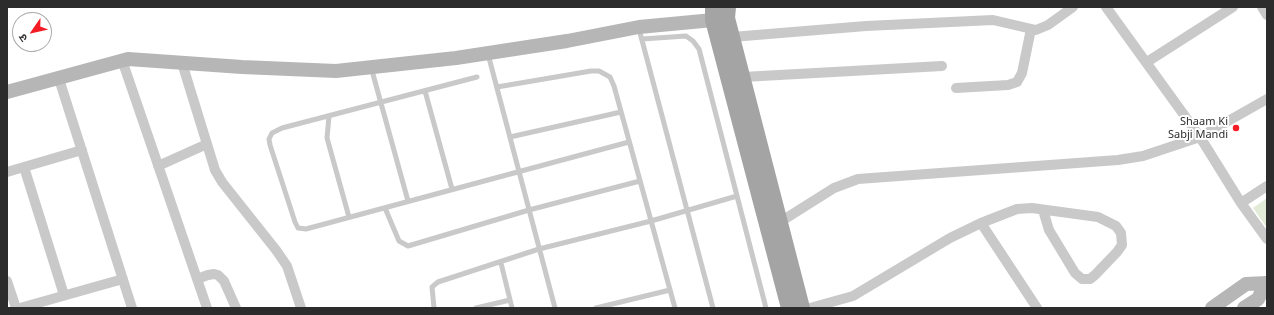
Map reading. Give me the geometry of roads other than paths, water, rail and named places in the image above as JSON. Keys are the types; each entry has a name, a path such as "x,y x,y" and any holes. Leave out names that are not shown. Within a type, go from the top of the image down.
{"main road":[{"path":"720,13 732,37 802,308"},
{"path":"720,13 789,308"}],"street":[{"path":"732,37 866,26 993,20 1012,23 1031,30 1041,29 1073,7"},
{"path":"1106,7 1200,137 1241,204 1267,239"},
{"path":"1146,62 1233,7"},
{"path":"1262,7 1267,14"},
{"path":"7,92 59,79 128,58 182,63 336,71 488,53 567,41 641,33 720,13"},
{"path":"956,88 1008,85 1017,82 1022,73 1031,30"},
{"path":"122,60 207,308"},
{"path":"182,63 215,170 222,182 287,266 302,308"},
{"path":"743,77 942,66"},
{"path":"59,79 132,308"},
{"path":"780,222 834,188 858,179 1118,160 1143,156 1200,137 1267,99"},
{"path":"158,166 207,144"},
{"path":"7,172 82,150"},
{"path":"24,167 64,295"},
{"path":"1241,204 1267,186"},
{"path":"810,308 853,296 950,238 1010,210 1023,208 1044,210 1098,217 1109,221 1116,226 1121,232 1122,245 1095,275 1090,279 1082,279 1075,273 1049,230 1044,210"},
{"path":"981,223 1036,308"},
{"path":"197,279 208,275 218,275 231,295 236,308"},
{"path":"20,308 123,279"},
{"path":"7,281 16,308"},
{"path":"1212,308 1246,284 1266,283 1258,299 1248,305"}],"lane":[{"path":"713,308 641,33 686,36 693,41 699,50 766,308"},
{"path":"488,53 555,308"},
{"path":"371,67 408,201"},
{"path":"497,87 599,71 610,77 675,308"},
{"path":"477,77 276,130 270,136 270,145 298,228 306,229 629,142"},
{"path":"424,91 452,189"},
{"path":"510,137 621,112"},
{"path":"329,116 327,138 349,217"},
{"path":"385,208 399,242 408,246 529,210 640,181"},
{"path":"434,308 431,291 434,284 540,249 651,221 737,196"},
{"path":"501,263 512,308"},
{"path":"596,308 670,290"},
{"path":"476,308 510,300"}],"place":[{"name":"Shaam Ki Sabji Mandi","path":"1236,128"}]}
